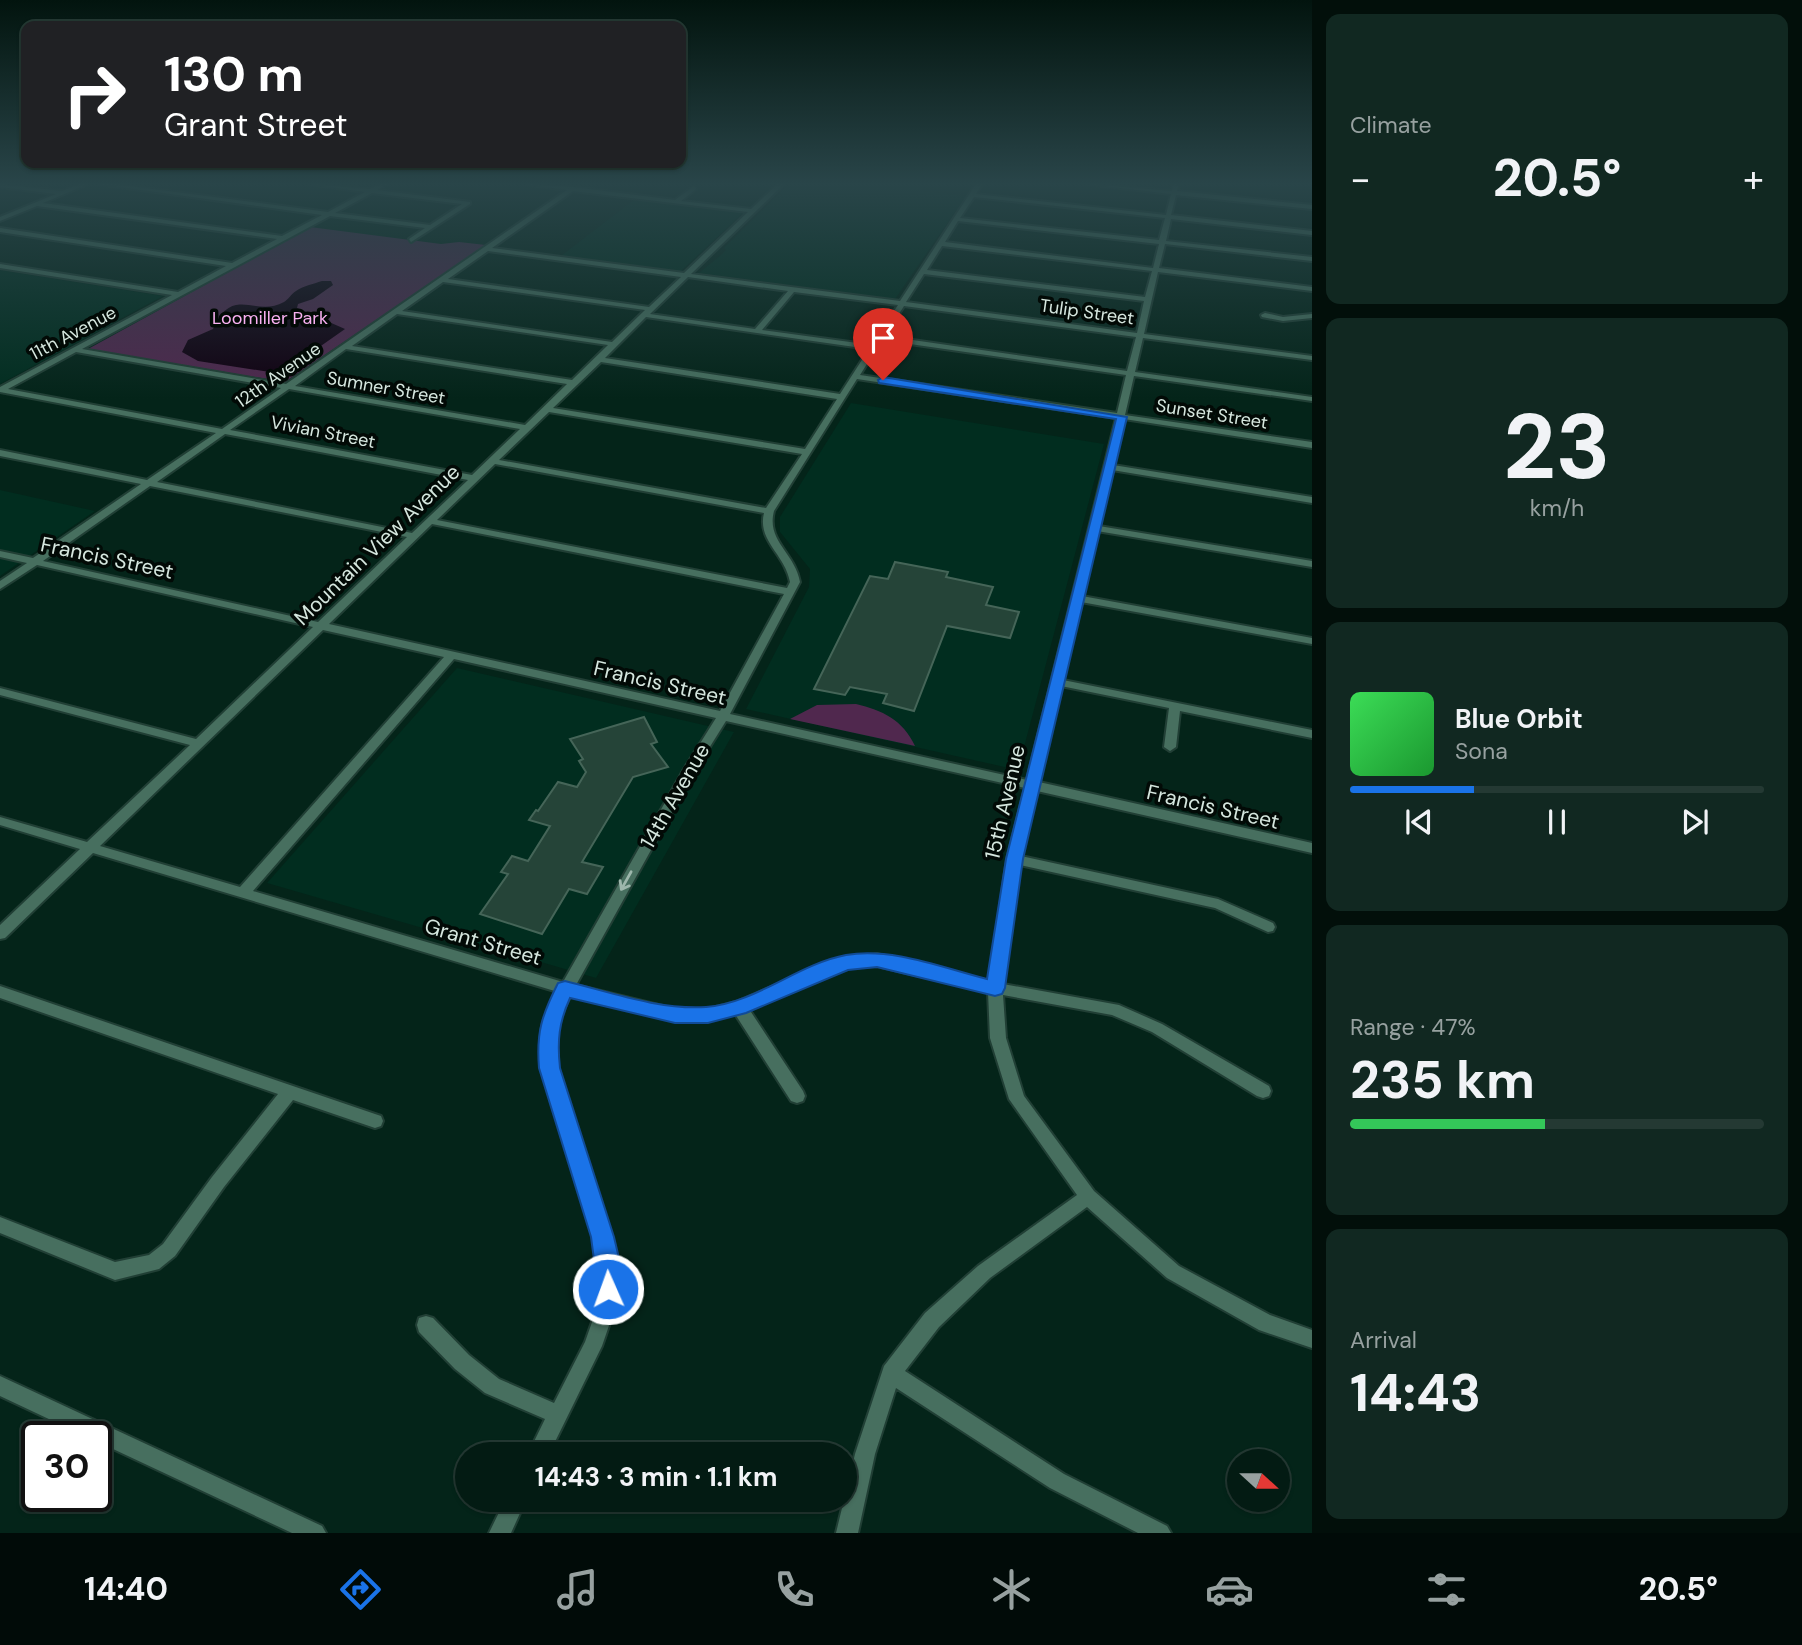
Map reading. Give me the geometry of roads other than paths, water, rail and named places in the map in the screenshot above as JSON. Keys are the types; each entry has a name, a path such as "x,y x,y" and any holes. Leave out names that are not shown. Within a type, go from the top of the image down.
{"street":[{"path":"170,256 233,265"},
{"name":"11th Avenue","path":"0,390 251,256"},
{"name":"12th Avenue","path":"0,586 478,256"},
{"name":"Tulip Street","path":"537,256 1312,358"},
{"name":"Mountain View Avenue","path":"0,934 706,256"},
{"path":"429,522 791,592 795,582 795,570 766,530 769,511 935,256"},
{"path":"1037,256 1312,289"},
{"name":"15th Avenue","path":"1088,1197 1017,1099 998,1038 995,988 1014,859 1159,256"},
{"path":"1281,256 1312,259"},
{"path":"0,266 179,294"},
{"path":"924,272 1149,300"},
{"path":"442,280 875,348"},
{"path":"757,331 792,290"},
{"path":"396,312 614,344"},
{"path":"1265,315 1283,318 1312,316"},
{"path":"881,338 1312,399"},
{"path":"345,347 573,383"},
{"name":"Sumner Street","path":"75,350 527,428"},
{"path":"599,359 844,397"},
{"name":"Sunset Street","path":"857,377 1312,445"},
{"name":"Vivian Street","path":"0,390 474,478"},
{"path":"546,409 808,452"},
{"path":"0,453 414,536"},
{"path":"492,461 769,511"},
{"path":"1110,467 1312,500"},
{"path":"1095,528 1312,564"},
{"name":"Francis Street","path":"0,554 1312,848"},
{"name":"14th Avenue","path":"544,1442 593,1346 606,1308 610,1271 603,1237 549,1068 547,1039 551,1017 791,592"},
{"path":"1078,598 1312,641"},
{"path":"242,894 451,656"},
{"path":"1057,682 1312,734"},
{"path":"0,691 198,743"},
{"path":"1170,747 1175,706"},
{"name":"Grant Street","path":"0,821 565,989 675,1015 708,1015 739,1007 845,962 877,960 995,988 1114,1009 1157,1028 1263,1091"},
{"path":"1014,859 1218,904 1268,927"},
{"path":"0,992 375,1121"},
{"path":"739,1007 797,1096"},
{"path":"0,1225 115,1272 153,1262 169,1250 218,1182 289,1092"},
{"path":"847,1533 865,1454 891,1373 932,1320 984,1272 1088,1197 1173,1272 1266,1323 1312,1339"},
{"path":"426,1325 462,1362 492,1386 557,1414"},
{"path":"891,1373 1056,1481 1160,1533"},
{"path":"0,1386 316,1533"},
{"path":"499,1533 510,1512"}],"park label":[{"name":"Loomiller Park","path":"270,318"}]}
